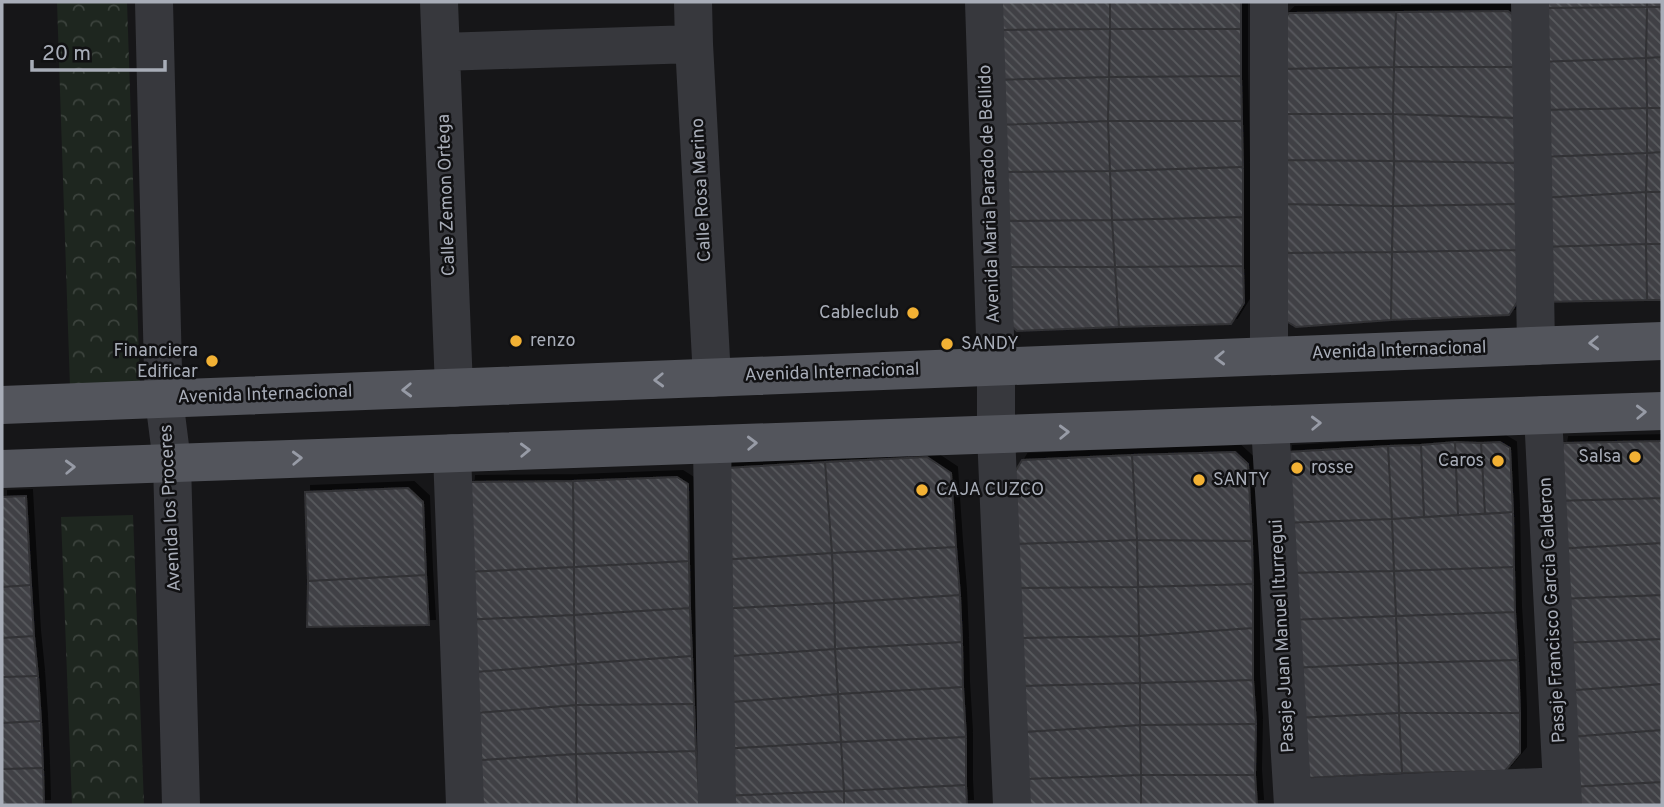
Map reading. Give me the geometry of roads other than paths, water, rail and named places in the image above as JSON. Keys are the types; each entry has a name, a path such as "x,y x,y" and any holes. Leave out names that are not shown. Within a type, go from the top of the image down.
{"main road":[{"name":"Avenida Internacional","path":"2,405 1662,341"},
{"path":"2,469 1662,411"}],"street":[{"name":"Avenida los Proceres","path":"154,2 164,399 172,463 181,805"},
{"name":"Calle Zemon Ortega","path":"439,2 454,388"},
{"name":"Calle Rosa Merino","path":"693,2 712,378"},
{"name":"Avenida Maria Parado de Bellido","path":"984,2 996,434 1013,805"},
{"path":"1269,2 1269,356"},
{"path":"1530,2 1536,346"},
{"path":"441,52 694,44"},
{"name":"Pasaje Francisco Garcia Calderon","path":"1543,415 1563,796"},
{"name":"Pasaje Juan Manuel Iturregui","path":"1270,425 1293,801"},
{"path":"712,444 717,805"},
{"path":"452,453 465,805"},
{"path":"1293,801 1563,796"}],"place":[{"name":"Cableclub","path":"913,313"},
{"name":"renzo","path":"516,341"},
{"name":"SANDY","path":"947,344"},
{"name":"Financiera Edificar","path":"212,361"},
{"name":"Salsa","path":"1635,457"},
{"name":"Caros","path":"1498,461"},
{"name":"rosse","path":"1297,468"},
{"name":"SANTY","path":"1199,480"},
{"name":"CAJA CUZCO","path":"922,490"}]}
